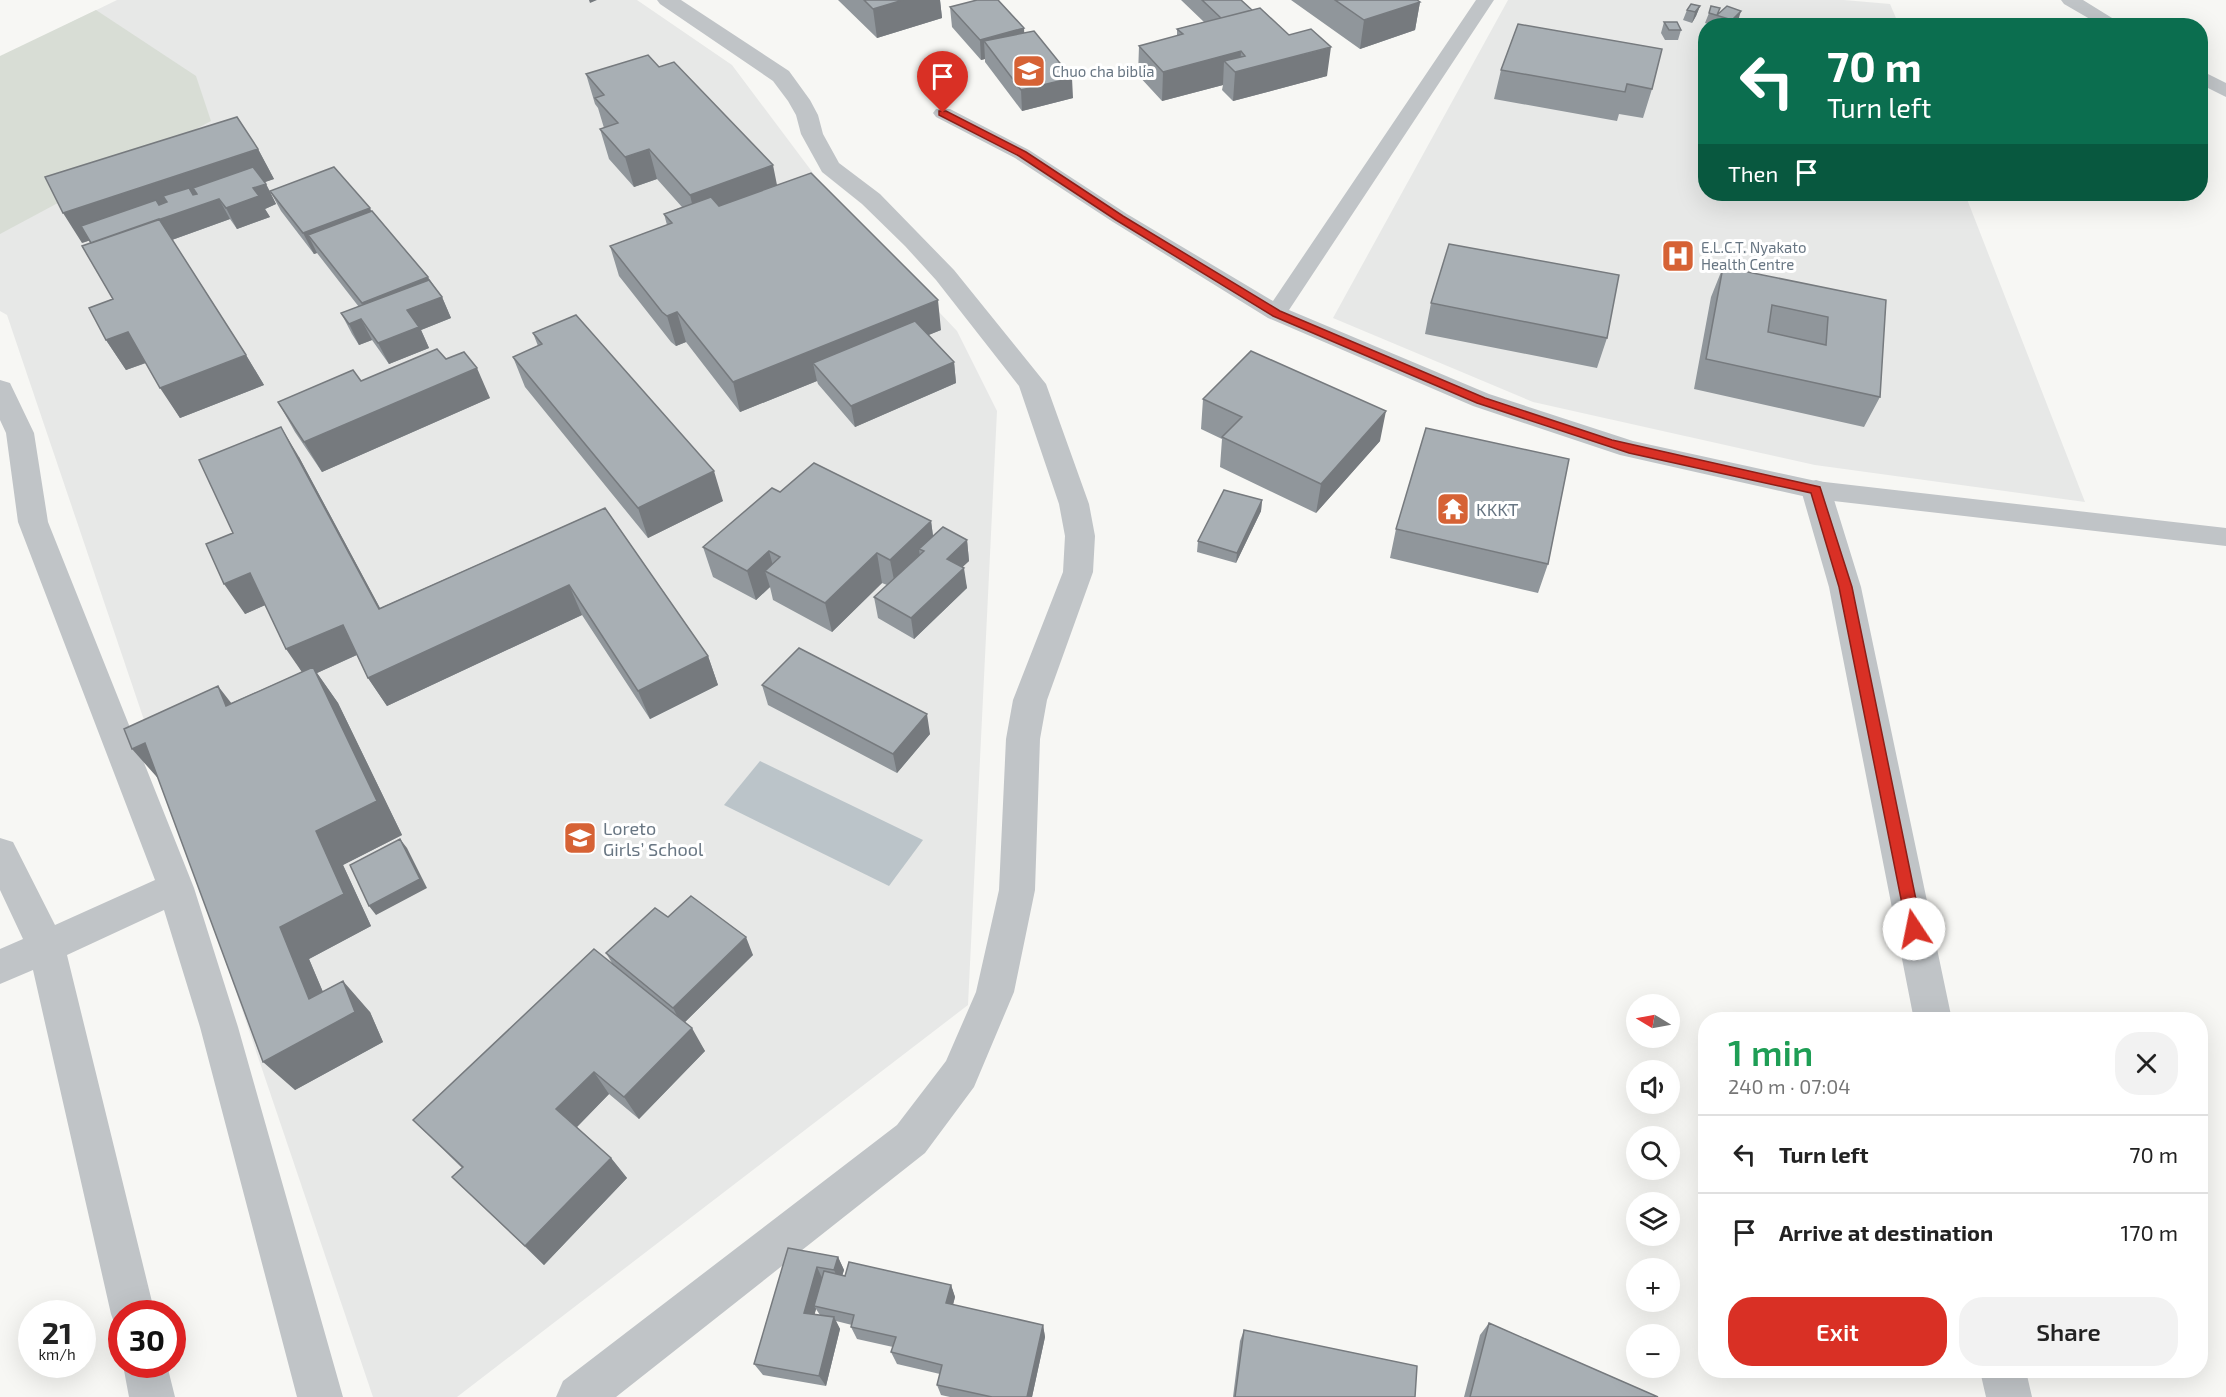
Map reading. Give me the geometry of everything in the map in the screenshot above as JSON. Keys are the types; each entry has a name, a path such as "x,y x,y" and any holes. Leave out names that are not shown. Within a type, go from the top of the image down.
{"street":[{"path":"579,1397 911,1139 960,1074 995,992 1017,890 1023,739 1030,700 1078,572 1080,536 1074,504 1032,384 945,275 914,241 871,199 830,167 812,134 803,107 781,76 667,0"},
{"path":"0,389 20,433 33,522 176,888 219,1027 320,1397"},
{"path":"1816,490 1845,587 1931,1012"},
{"path":"0,853 46,946 130,1300"},
{"path":"0,967 176,888"},
{"path":"148,1378 152,1397"},
{"path":"2005,1378 2009,1397"}],"lane":[{"path":"1276,314 1485,0"},
{"path":"2070,0 2102,18"},
{"path":"2208,81 2226,91"},
{"path":"943,113 1022,154 1120,218 1276,314 1481,400 1629,449 1816,490 2226,537"}],"shaded area":[{"name":"Loreto Girls’ School","path":"117,0 637,0 732,65 834,201 957,331 997,411 968,1005 457,1397 373,1397 7,315 0,311 0,57"},
{"name":"E.L.C.T. Nyakato Health Centre","path":"1508,0 1844,0 1890,4 1896,18 1698,18 1698,201 1968,201 2085,502 1815,465 1533,402 1333,318"},
{"path":"96,10 196,76 211,121 0,234 0,56"},
{"path":"760,761 923,840 889,886 724,805"}],"building":[{"path":"864,0 903,0 873,9"},
{"path":"977,0 998,0 1024,28 980,40 950,7"},
{"path":"1202,0 1241,0 1252,10 1221,18"},
{"path":"1335,0 1417,0 1420,2 1364,20"},
{"path":"1691,4 1700,6 1695,12 1687,10"},
{"path":"1711,6 1720,8 1717,15 1727,6 1741,11 1734,18 1725,18 1709,13"},
{"path":"1260,8 1289,35 1311,29 1331,47 1235,72 1224,61 1245,56 1241,51 1163,72 1139,46 1183,34 1177,29"},
{"path":"1664,22 1677,22 1681,30 1669,30"},
{"path":"1518,24 1662,49 1652,89 1627,84 1625,92 1501,70"},
{"path":"1034,31 1072,78 1021,90 984,41"},
{"path":"648,55 659,67 674,62 773,165 690,195 649,149 625,157 600,129 618,123 595,98 604,95 586,74"},
{"path":"237,117 258,149 63,213 45,177"},
{"path":"253,167 266,184 253,188 259,196 226,208 219,199 91,243 81,226 156,200 159,205 167,202 163,196 189,188 193,195 197,194 193,188"},
{"path":"334,167 370,208 303,233 270,191"},
{"path":"811,173 938,300 733,382 677,312 667,316 662,312 610,246 672,223 664,214 711,197 719,206"},
{"path":"372,211 428,277 362,303 308,235"},
{"path":"159,219 246,355 160,388 128,332 106,340 89,308 113,299 82,246"},
{"path":"1449,244 1619,275 1607,338 1431,303"},
{"path":"1723,267 1886,300 1880,397 1706,359","holes":["1772,305 1828,317 1826,345 1768,332"]},
{"path":"429,280 442,297 407,310 419,327 378,343 361,319 349,324 341,313"},
{"path":"576,315 714,471 638,508 513,357 542,344 533,333"},
{"path":"915,321 954,362 851,406 813,363"},
{"path":"437,349 446,359 464,352 477,368 304,442 278,402 353,370 361,381"},
{"path":"1251,351 1386,411 1321,484 1222,437 1242,417 1203,399"},
{"path":"281,427 379,609 605,508 708,656 638,691 569,585 368,678 343,625 286,649 250,573 224,584 206,544 233,533 199,460"},
{"path":"1426,428 1569,459 1548,564 1396,529"},
{"path":"814,463 931,521 890,560 877,553 825,603 765,571 780,557 769,551 747,571 703,547 772,488 780,492"},
{"path":"1224,490 1262,500 1237,553 1198,541"},
{"path":"943,527 967,540 947,559 964,568 911,618 874,597 924,551 919,549"},
{"path":"799,648 927,714 893,754 762,685"},
{"path":"313,667 377,801 316,831 344,894 280,927 309,999 343,981 355,1012 263,1062 145,743 132,749 124,729 218,686 226,706"},
{"path":"400,839 420,879 369,906 350,865"},
{"path":"691,896 746,937 673,1008 606,953 655,908 668,917"},
{"path":"594,949 692,1028 624,1097 594,1072 556,1109 611,1158 525,1246 452,1177 463,1167 413,1120"},
{"path":"788,1248 838,1257 834,1270 817,1267 804,1313 834,1317 819,1376 754,1364"},
{"path":"849,1262 951,1285 946,1303 1043,1325 1027,1397 992,1397 937,1385 942,1365 891,1352 896,1337 851,1327 854,1315 814,1306 824,1271 845,1276"},
{"path":"1489,1323 1658,1397 1470,1397"},
{"path":"1244,1330 1417,1366 1415,1397 1235,1397"}],"place":[{"name":"Chuo cha biblia","path":"1029,71"},
{"name":"E.L.C.T. Nyakato Health Centre","path":"1678,256"},
{"name":"KKKT","path":"1453,509"},
{"name":"Loreto Girls’ School","path":"580,838"}],"route":[{"path":"943,113 1022,154 1120,218 1276,314 1481,400 1607,442 1629,449 1816,490 1845,587 1914,929"}]}
